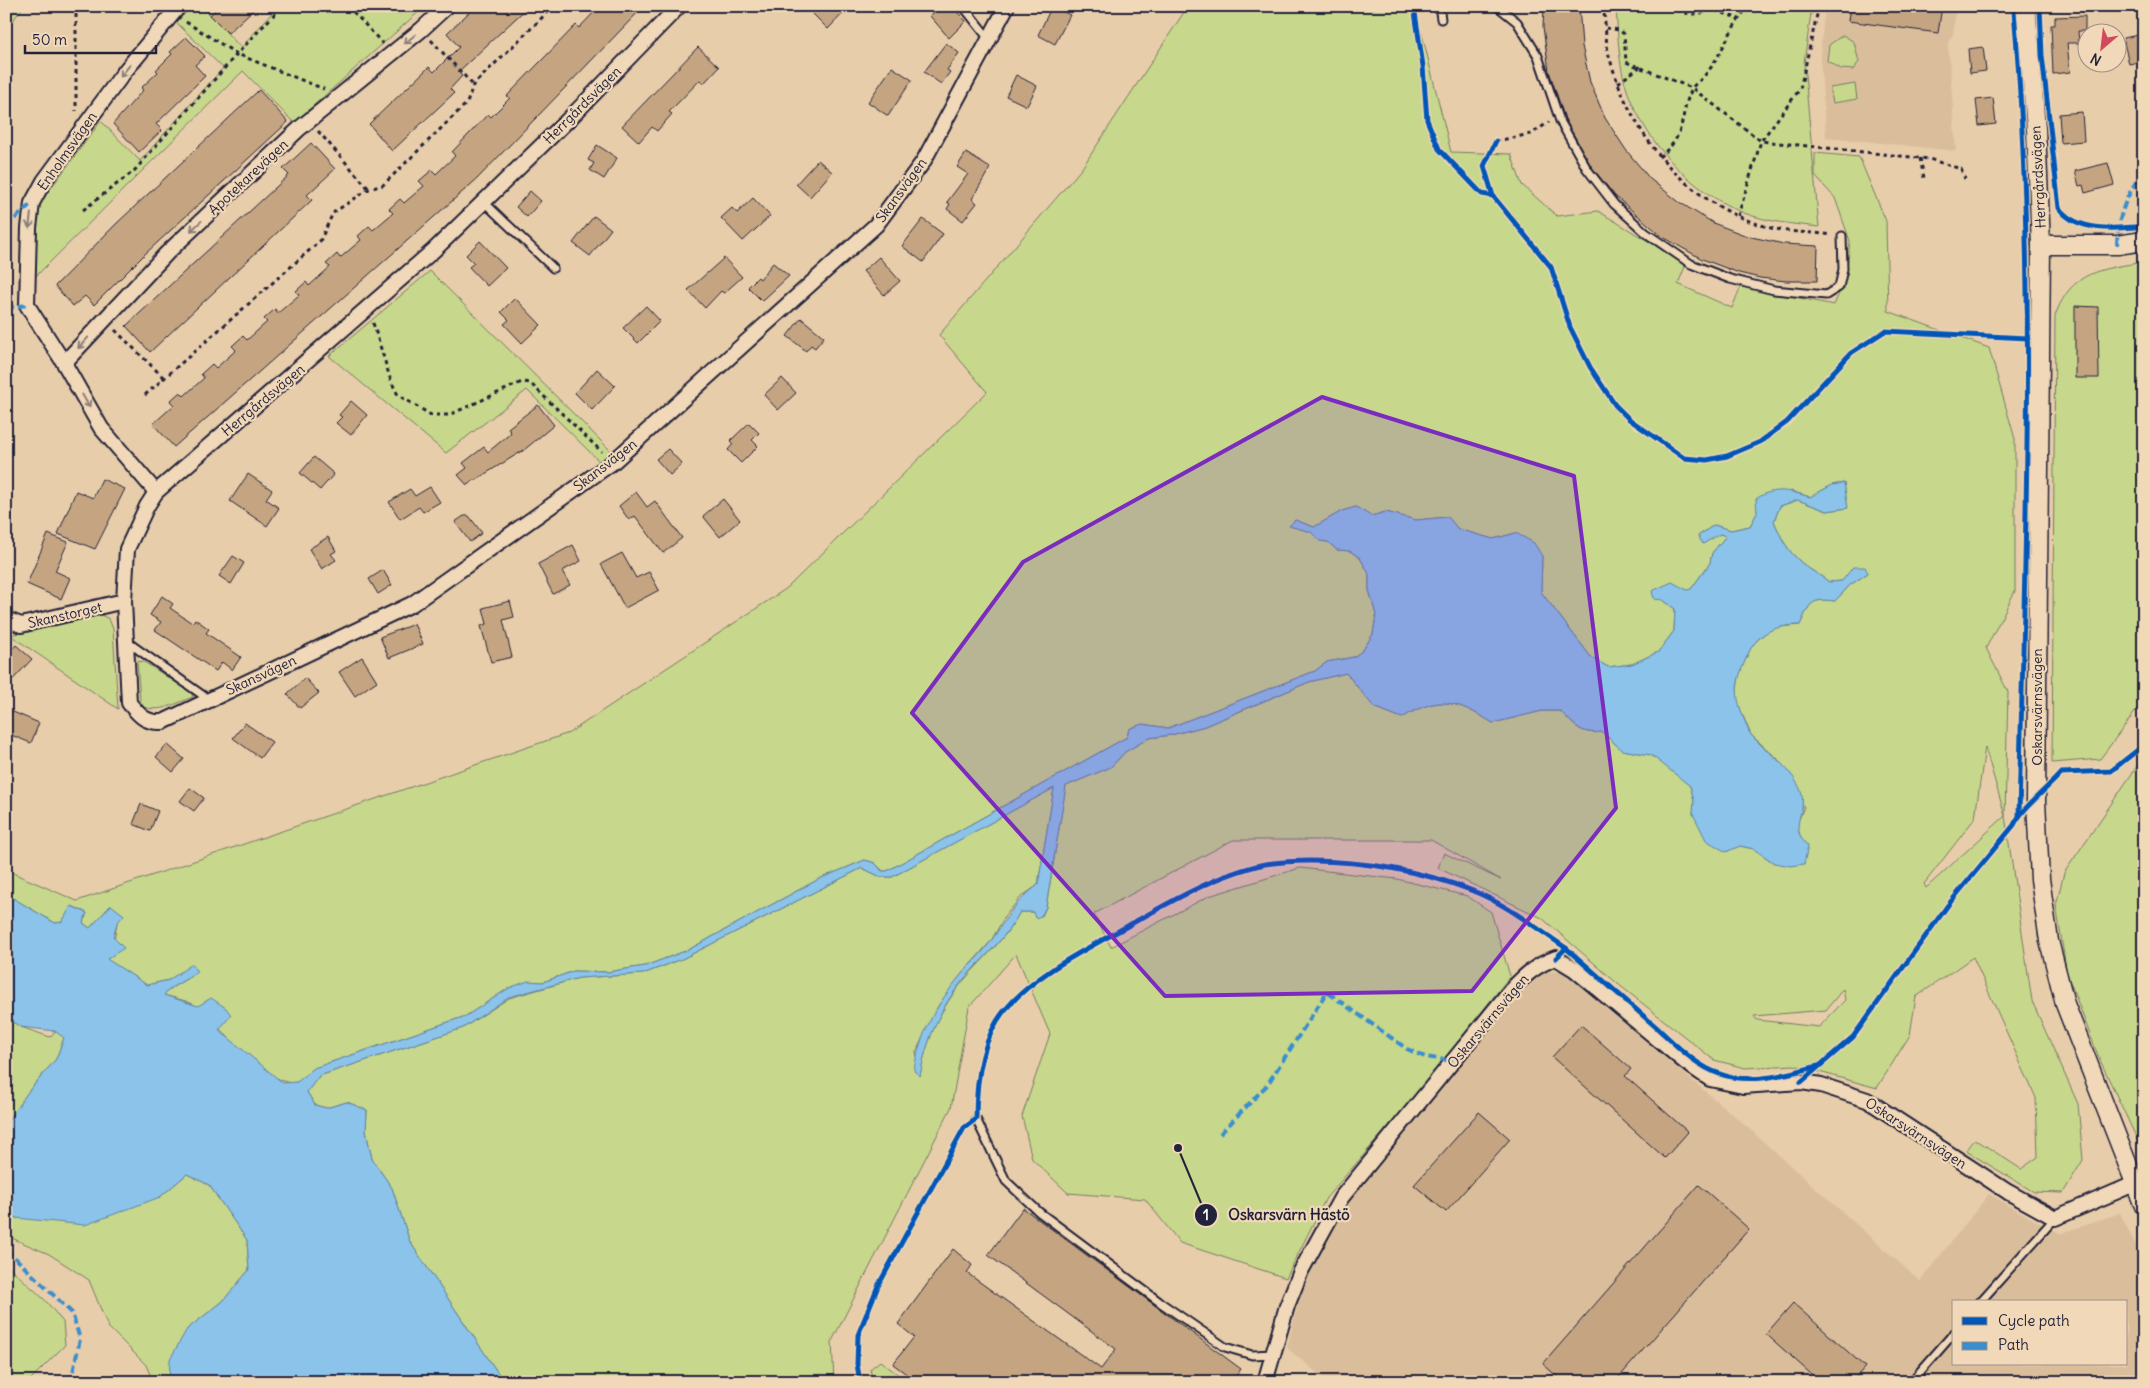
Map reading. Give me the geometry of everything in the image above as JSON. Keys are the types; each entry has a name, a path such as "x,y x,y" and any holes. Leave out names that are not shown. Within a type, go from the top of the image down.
{"street":[{"name":"Apotekarevägen","path":"64,362 167,253 309,121 421,30 446,6"},
{"name":"Herrgårdsvägen","path":"126,641 124,601 127,549 147,506 156,492 369,308 484,202 572,116 679,6"},
{"name":"Skansvägen","path":"126,641 129,702 139,714 151,722 163,722 208,699 412,604 613,462 876,225 923,162 1007,6"},
{"name":"Herrgårdsvägen","path":"2026,6 2036,129 2041,245 2118,245 2144,241"},
{"name":"Enholmsvägen","path":"156,492 101,428 64,362 27,305 29,228 32,203 40,188 125,71 175,10"},
{"name":"Oskarsvärnsvägen","path":"2041,245 2036,800 2040,879 2049,941 2065,1004 2144,1206"},
{"name":"Skanstorget","path":"6,620 21,625 124,601"},
{"name":"Oskarsvärnsvägen","path":"1265,1382 1287,1306 1301,1271 1341,1198 1511,990 1528,972 1540,964 1556,958 1574,969 1685,1062 1710,1079 1743,1086 1802,1082 1821,1084 1867,1100 2008,1192 2055,1218"},
{"path":"2055,1218 2134,1184"}],"lane":[{"path":"963,6 990,39"},
{"path":"1439,6 1441,19"},
{"path":"1497,6 1517,22 1538,56 1558,116 1587,169 1614,204 1646,233 1691,264 1730,279 1766,288 1826,295 1839,287 1843,269 1842,236"},
{"path":"484,202 553,268"},
{"path":"126,641 208,699"},
{"path":"976,1118 988,1148 1006,1181 1039,1212 1225,1348 1252,1355 1274,1354"},
{"path":"1982,1300 2055,1218"},
{"path":"1911,1382 1952,1335"}],"path":[{"path":"76,6 77,137"},
{"path":"84,210 134,171 282,6"},
{"path":"303,6 318,10 336,6"},
{"path":"348,6 393,53"},
{"path":"146,395 320,241 333,213 369,188 383,185 431,140 467,103 473,85 554,6"},
{"path":"1603,6 1609,57 1618,83 1636,123 1659,157 1679,178 1707,200 1738,216 1772,228 1842,236"},
{"path":"1670,6 1690,14 1704,13 1712,9 1737,18"},
{"path":"1659,157 1670,149 1680,131 1692,88 1705,75 1724,46 1737,18 1748,6"},
{"path":"1738,216 1760,141 1800,89 1819,6"},
{"path":"175,10 237,54 340,96"},
{"path":"1606,28 1619,30 1624,34 1626,62 1641,66 1692,88 1760,141 1920,158 1961,169 1965,179"},
{"path":"421,30 473,85"},
{"path":"1618,83 1641,66"},
{"path":"1496,141 1531,134 1558,116"},
{"path":"309,121 369,188"},
{"path":"1920,158 1924,178"},
{"path":"369,308 391,380 398,395 415,407 432,415 449,415 522,382 530,383 613,462"},
{"path":"105,320 164,378"}],"highlighted area":[{"path":"1322,397 1574,476 1616,808 1472,991 1165,996 912,713 1023,562"}],"shaded area":[{"path":"1825,6 1956,6 1953,34 1948,43 1956,151 1826,137 1820,55"},
{"path":"1562,971 1737,1118 1920,1281 1989,1194 2059,1234 2120,1213 2144,1262 2144,1382 1328,1382 1287,1348 1301,1291 1342,1209 1512,1002 1544,972"}],"green space":[{"path":"6,6 24,6 9,25 6,36"},
{"path":"193,6 202,6 241,48 278,6 421,6 423,8 294,123 243,71 36,276 37,210 42,200 101,121 140,161 223,68 176,22"},
{"path":"1188,6 1372,6 1373,10 1373,6 1412,6 1417,14 1451,152 1511,154 1522,185 1557,216 1598,211 1686,264 1678,284 1732,308 1741,286 1834,305 1846,277 1850,241 1835,198 1815,176 1815,153 1859,157 1886,221 1888,311 1989,348 2015,439 2015,591 1986,648 2008,692 2005,816 2032,1001 2078,1104 2083,1160 2063,1193 2034,1192 1966,1151 1975,1139 2021,1169 2038,1157 2036,1098 1973,957 1916,997 1910,1035 1877,1088 1794,1065 1745,1068 1714,1060 1618,984 1542,918 1438,868 1444,853 1501,880 1431,840 1233,840 1094,914 1111,947 1209,896 1300,868 1397,879 1467,896 1491,912 1510,976 1416,1095 1326,1198 1286,1278 1180,1243 1145,1199 1068,1193 1032,1159 1022,1116 1050,1034 1016,954 969,1007 951,1108 832,1341 834,1382 504,1382 410,1242 392,1188 372,1159 366,1131 367,1110 347,1102 326,1108 315,1105 307,1092 319,1076 463,1028 509,998 579,978 643,974 682,959 862,868 881,877 892,877 1054,788 1038,885 1021,897 1005,916 991,941 960,976 938,1006 916,1052 920,1075 926,1049 936,1024 956,989 1001,939 1020,912 1033,912 1042,916 1046,907 1066,786 1111,767 1125,752 1149,738 1171,735 1205,726 1309,682 1346,673 1374,707 1402,718 1415,710 1438,703 1458,705 1493,723 1542,711 1560,711 1578,728 1594,733 1602,732 1622,750 1651,755 1675,772 1690,786 1694,800 1693,814 1740,846 1754,849 1774,863 1801,839 1797,824 1804,807 1778,759 1751,735 1736,699 1739,674 1752,645 1771,628 1800,625 1812,604 1820,600 1835,601 1850,585 1868,573 1842,581 1829,582 1793,555 1782,539 1774,521 1780,506 1798,500 1827,511 1847,508 1844,483 1832,485 1810,497 1791,491 1757,513 1750,526 1731,530 1714,525 1698,536 1703,543 1720,534 1726,536 1712,553 1710,563 1691,589 1663,600 1675,609 1674,631 1658,652 1632,664 1608,667 1591,657 1541,592 1542,556 1516,533 1493,539 1458,529 1448,517 1416,520 1386,512 1371,516 1356,507 1342,511 1314,527 1295,520 1290,526 1312,532 1320,541 1328,542 1337,550 1350,551 1360,558 1369,574 1369,590 1376,615 1373,634 1363,650 1354,657 1327,662 1315,671 1168,728 1142,724 1129,729 1127,737 887,871 883,871 875,863 865,860 819,879 688,950 645,966 607,972 574,971 543,982 528,982 509,988 466,1016 314,1068 297,1082 286,1082 273,1076 245,1054 196,1006 164,995 196,972 192,965 169,980 147,985 106,959 112,954 117,923 111,905 90,928 83,923 87,913 72,906 62,922 55,923 6,894 6,870 77,901 569,733 787,588 987,392 939,335 1082,168","holes":["1985,747 2005,816 1926,888 1924,884 1975,818","1843,989 1845,1000 1819,1027 1757,1020 1754,1016 1826,1010"]},
{"path":"1616,6 1812,6 1804,63 1819,227 1771,221 1744,213 1707,193 1674,165 1647,131 1628,93 1620,61"},
{"path":"1843,35 1854,42 1859,62 1853,70 1841,69 1827,61 1829,45"},
{"path":"1855,84 1857,99 1833,103 1830,88"},
{"path":"2144,262 2144,700 2100,759 2052,763 2055,316 2070,289 2090,274"},
{"path":"430,271 614,454 601,463 527,390 446,453 329,356"},
{"path":"101,615 109,619 113,629 118,709 10,635"},
{"path":"137,661 144,662 191,692 193,697 162,708 150,709 143,707 140,700"},
{"path":"2144,756 2144,1154 2099,1058 2067,974 2056,905 2064,873"},
{"path":"6,1018 21,1027 50,1037 60,1026 64,1038 56,1059 28,1092 6,1123"},
{"path":"187,1174 209,1185 247,1240 249,1270 222,1302 187,1329 200,1382 153,1382 146,1365 108,1327 89,1280 49,1254 7,1236 6,1210 16,1218 160,1197"},
{"path":"6,1264 45,1300 63,1322 65,1345 28,1382 6,1382"},
{"path":"880,1361 908,1382 873,1382 870,1369"}],"water":[{"path":"1844,483 1848,508 1827,511 1798,500 1780,506 1774,521 1782,539 1793,555 1829,582 1842,581 1853,567 1865,567 1868,573 1850,585 1835,601 1820,600 1812,604 1800,625 1776,628 1757,640 1748,654 1737,686 1738,701 1749,732 1793,776 1801,793 1803,801 1798,823 1801,838 1808,846 1804,864 1791,866 1774,863 1754,849 1740,846 1726,852 1706,840 1693,814 1694,800 1690,786 1651,755 1622,750 1602,732 1588,732 1578,728 1560,711 1542,711 1493,723 1458,705 1438,703 1415,710 1402,718 1374,707 1346,673 1309,682 1205,726 1171,735 1149,738 1125,752 1111,767 1066,786 1046,907 1041,916 1035,918 1033,912 1020,912 1001,940 956,989 930,1037 920,1076 914,1071 916,1058 930,1020 937,1008 961,975 988,945 1017,904 1038,885 1054,788 892,877 881,877 862,868 682,959 643,974 579,978 509,997 463,1028 319,1076 307,1092 315,1105 326,1108 347,1102 367,1110 366,1131 372,1159 392,1188 410,1242 504,1382 169,1382 170,1359 187,1329 222,1302 249,1270 247,1240 209,1185 187,1174 160,1197 85,1225 16,1218 6,1210 6,1123 28,1092 56,1059 64,1038 55,1031 21,1027 6,1018 6,894 55,923 62,922 71,906 87,913 83,923 90,928 111,905 124,915 117,923 113,937 124,948 107,959 147,985 169,980 192,964 197,972 171,988 164,995 198,1006 211,998 226,1008 231,1015 219,1030 283,1083 297,1082 314,1068 466,1016 509,988 528,981 543,982 574,971 607,972 645,966 688,950 819,879 865,860 875,863 882,871 887,871 1127,737 1129,729 1142,724 1168,728 1315,671 1327,662 1354,657 1363,650 1373,634 1376,615 1369,590 1369,574 1360,558 1350,551 1337,550 1328,542 1320,541 1311,532 1289,526 1295,520 1314,527 1342,511 1356,507 1371,516 1386,512 1416,520 1448,517 1458,529 1493,539 1516,533 1534,543 1542,556 1541,592 1591,657 1608,667 1632,664 1658,652 1674,631 1675,609 1663,600 1654,599 1652,591 1672,582 1687,590 1691,589 1710,563 1712,553 1726,536 1720,534 1703,544 1698,536 1714,525 1731,530 1750,526 1757,513 1756,499 1769,492 1782,491 1810,497 1832,485"}],"building":[{"path":"219,6 257,6 228,33 210,15"},
{"path":"476,6 529,6 458,72 462,76 450,89 454,93 392,151 369,124 429,67 434,72 459,47 447,33"},
{"path":"600,6 644,6 477,179 174,447 153,424 174,405 170,401 180,392 184,396 204,378 201,374 212,364 216,368 236,350 232,346 243,336 247,340 267,322 264,319 275,309 278,313 299,295 296,291 306,282 309,286 330,267 326,264 337,254 340,258 361,240 358,236 369,226 373,230 393,213 389,209 400,199 404,203 424,186 419,181 432,170 436,174 455,156 452,152 488,114 491,117 510,98 507,96 576,25 579,28"},
{"path":"805,6 850,6 828,29"},
{"path":"939,6 951,6 966,21 949,38 930,16"},
{"path":"1052,6 1070,15 1055,44 1038,35"},
{"path":"1544,6 1579,6 1582,46 1590,82 1605,118 1626,150 1650,179 1679,202 1713,223 1747,236 1784,244 1818,246 1817,281 1786,281 1760,278 1739,273 1702,259 1663,237 1615,196 1591,166 1565,119 1549,71 1543,27"},
{"path":"1850,6 1942,6 1938,33 1848,21"},
{"path":"2085,16 2085,22 2078,22 2078,43 2067,43 2070,72 2053,74 2051,25 2055,25 2055,17"},
{"path":"2144,34 2144,61 2129,64 2128,37"},
{"path":"186,37 205,56 195,65 205,76 156,124 162,130 139,152 113,124 143,90 141,88 158,72 156,70 172,54 170,52"},
{"path":"946,43 959,53 947,70 950,72 941,84 924,72"},
{"path":"698,47 719,67 704,83 700,80 669,112 672,114 657,131 652,127 639,142 622,126"},
{"path":"1983,47 1986,71 1970,73 1968,49"},
{"path":"892,67 912,80 888,116 868,102"},
{"path":"1016,75 1037,86 1027,106 1006,96"},
{"path":"259,90 288,122 145,254 94,305 85,296 73,306 55,286 115,225"},
{"path":"1993,98 1996,124 1979,126 1976,100"},
{"path":"2082,112 2084,141 2061,143 2059,114"},
{"path":"311,143 335,169 307,195 312,200 150,352 126,326 289,175 283,169"},
{"path":"597,145 617,158 604,179 590,170 594,163 588,160"},
{"path":"966,153 990,168 972,199 977,203 963,221 947,209 950,204 947,202 968,174 957,167"},
{"path":"818,160 832,172 810,197 796,184"},
{"path":"2108,163 2114,185 2085,193 2083,185 2079,186 2075,171"},
{"path":"530,191 541,201 527,217 516,207"},
{"path":"753,198 770,216 743,241 721,218 732,208 737,213"},
{"path":"594,216 611,229 590,256 573,243"},
{"path":"923,219 943,234 923,262 902,246"},
{"path":"480,241 506,268 487,286 469,267 474,263 466,255"},
{"path":"879,257 900,281 884,295 863,271"},
{"path":"724,258 742,277 724,293 721,291 705,308 688,290"},
{"path":"773,263 789,276 762,301 748,287 758,277 760,279"},
{"path":"515,298 541,325 522,343 504,324 509,320 501,312"},
{"path":"646,306 660,321 638,343 623,328"},
{"path":"2075,306 2098,307 2099,378 2075,378"},
{"path":"801,318 824,337 815,348 811,345 806,351 787,336"},
{"path":"597,369 615,386 592,410 575,393"},
{"path":"782,378 796,393 778,410 764,395"},
{"path":"351,401 367,415 351,435 336,423 342,417 339,415"},
{"path":"538,405 554,425 524,450 467,485 458,475 467,468 463,463 484,447 488,452 511,433 508,428"},
{"path":"749,423 759,433 752,440 758,446 741,463 728,450 733,444 730,441"},
{"path":"668,449 682,464 670,475 656,459"},
{"path":"314,457 334,474 320,490 300,473"},
{"path":"248,474 272,490 266,499 279,508 267,526 230,501"},
{"path":"102,479 125,489 95,549 58,534 76,491 93,498"},
{"path":"430,487 440,502 423,512 419,507 400,519 389,502 410,489 415,496"},
{"path":"636,492 647,507 655,501 682,538 663,553 635,516 629,520 619,506"},
{"path":"723,499 740,520 720,537 703,516"},
{"path":"464,516 469,516 482,533 470,542 455,522"},
{"path":"48,534 68,542 55,571 70,578 61,599 27,584"},
{"path":"328,537 336,551 331,554 336,560 322,569 309,549"},
{"path":"573,545 581,561 562,571 570,585 553,594 538,564"},
{"path":"622,553 636,578 649,572 659,590 625,608 601,564"},
{"path":"233,556 244,563 231,584 219,576"},
{"path":"383,570 392,585 378,594 369,579"},
{"path":"162,596 173,604 170,608 192,623 195,619 209,629 206,633 241,657 232,670 222,662 216,671 155,630 161,622 150,615"},
{"path":"510,601 514,617 503,620 512,657 491,662 481,626 487,624 483,608"},
{"path":"414,624 423,644 389,658 380,637"},
{"path":"16,645 32,659 6,687 6,656"},
{"path":"362,657 377,681 355,696 339,672"},
{"path":"305,678 319,693 300,708 287,694"},
{"path":"6,709 39,723 31,743 6,733"},
{"path":"245,723 272,742 260,758 233,738"},
{"path":"167,744 184,759 173,772 156,757"},
{"path":"190,788 204,798 194,811 180,801"},
{"path":"141,804 158,811 150,831 133,824"},
{"path":"1581,1025 1631,1069 1625,1076 1688,1132 1665,1158 1552,1057"},
{"path":"1479,1112 1510,1139 1446,1212 1414,1185"},
{"path":"1699,1185 1749,1229 1615,1382 1563,1382 1543,1364"},
{"path":"1023,1208 1241,1369 1232,1382 917,1382 893,1364 914,1337 898,1324 953,1249 972,1265 967,1273 1101,1369 1116,1349 988,1255"},
{"path":"1793,1303 1865,1367 1852,1382 1820,1382 1766,1334"}],"marked path":[{"path":"2117,245 2119,224 2124,206 2132,188 2144,171"},
{"path":"6,227 32,203"},
{"path":"6,306 27,305"},
{"path":"1220,1134 1267,1085 1327,992 1407,1049 1425,1057 1453,1061"},
{"path":"6,1249 72,1313 80,1339 71,1382"}],"cycle path":[{"path":"1414,6 1423,66 1427,120 1439,149 1482,194 1493,196"},
{"path":"2011,6 2014,11 2021,111 2027,312 2026,513 2019,815"},
{"path":"2040,6 2042,55 2059,208 2076,222 2087,225 2110,228 2144,226"},
{"path":"1496,141 1484,166 1493,196 1551,267 1570,327 1590,367 1615,405 1629,419 1684,458 1707,460 1727,456 1760,442 1787,422 1851,353 1885,331 2028,338"},
{"path":"1801,1082 1853,1037 1948,905 2014,825 2022,812 2061,773 2111,771 2144,745"},
{"path":"860,1382 857,1364 858,1335 878,1286 964,1128 976,1119 981,1062 996,1022 1016,998 1060,964 1157,909 1210,882 1265,864 1299,861 1330,861 1393,868 1454,884 1485,896 1521,917 1566,948"},
{"path":"1556,958 1566,948 1685,1053 1702,1066 1720,1074 1744,1079 1769,1077 1818,1066"}],"place":[{"name":"Oskarsvärn Hästö","path":"1178,1148"}]}
